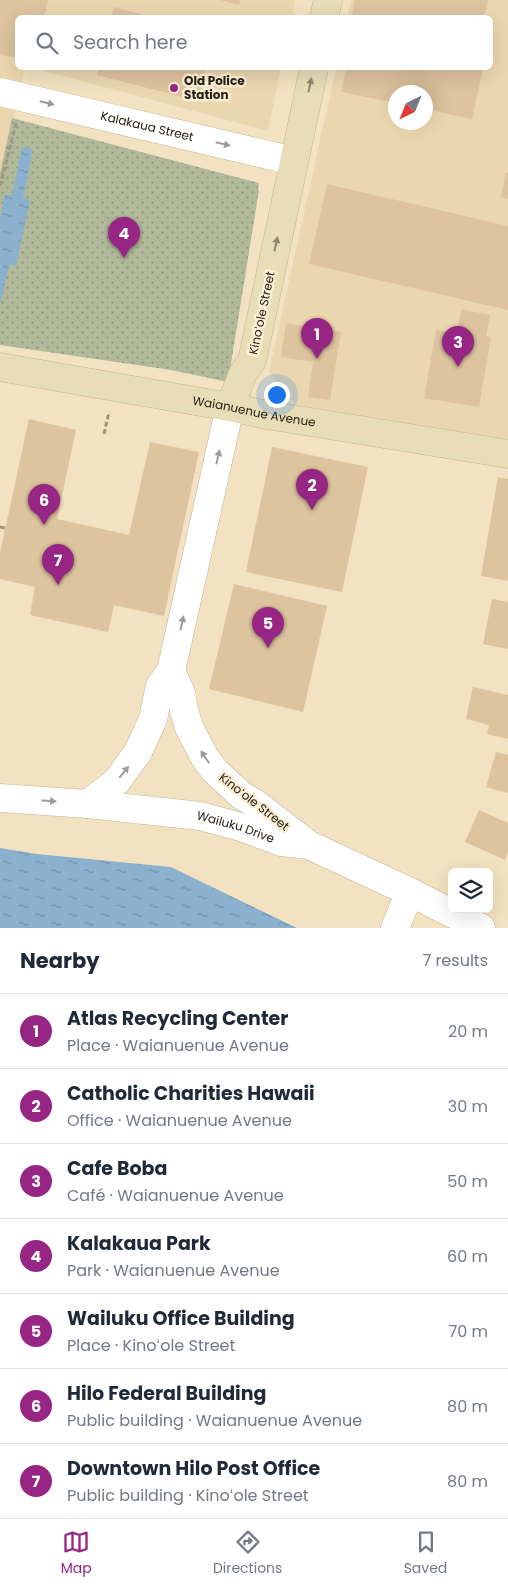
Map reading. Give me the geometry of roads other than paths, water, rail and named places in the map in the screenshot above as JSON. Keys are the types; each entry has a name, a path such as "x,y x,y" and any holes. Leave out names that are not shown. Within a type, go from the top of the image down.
{"main road":[{"path":"325,15 328,0"},
{"name":"Kinoʻole Street","path":"230,407 243,373 252,361 314,70"},
{"name":"Waianuenue Avenue","path":"0,367 267,415 508,454"}],"street":[{"name":"Kalakaua Street","path":"0,92 294,161"},
{"name":"Kinoʻole Street","path":"88,804 116,781 138,752 153,719 160,686 172,671 230,407"},
{"name":"Kinoʻole Street","path":"172,671 181,693 189,727 210,764 241,795 256,804 309,845"},
{"name":"Wailuku Drive","path":"0,798 88,804 200,816 241,827 281,842 309,845 410,892 481,928"},
{"path":"395,928 410,892"}],"water":[{"path":"22,147 33,150 23,198 30,200 16,266 9,265 0,306 0,217 5,195 12,195"},
{"path":"0,848 37,854 171,867 297,928 0,928"}],"place":[{"name":"Old Police Station","path":"174,88"},
{"name":"Kalakaua Park","path":"124,258"},
{"name":"Atlas Recycling Center","path":"317,359"},
{"name":"Cafe Boba","path":"458,367"},
{"name":"Catholic Charities Hawaii","path":"312,510"},
{"name":"Hilo Federal Building","path":"44,525"},
{"name":"Downtown Hilo Post Office","path":"58,585"},
{"name":"Wailuku Office Building","path":"268,648"}]}
